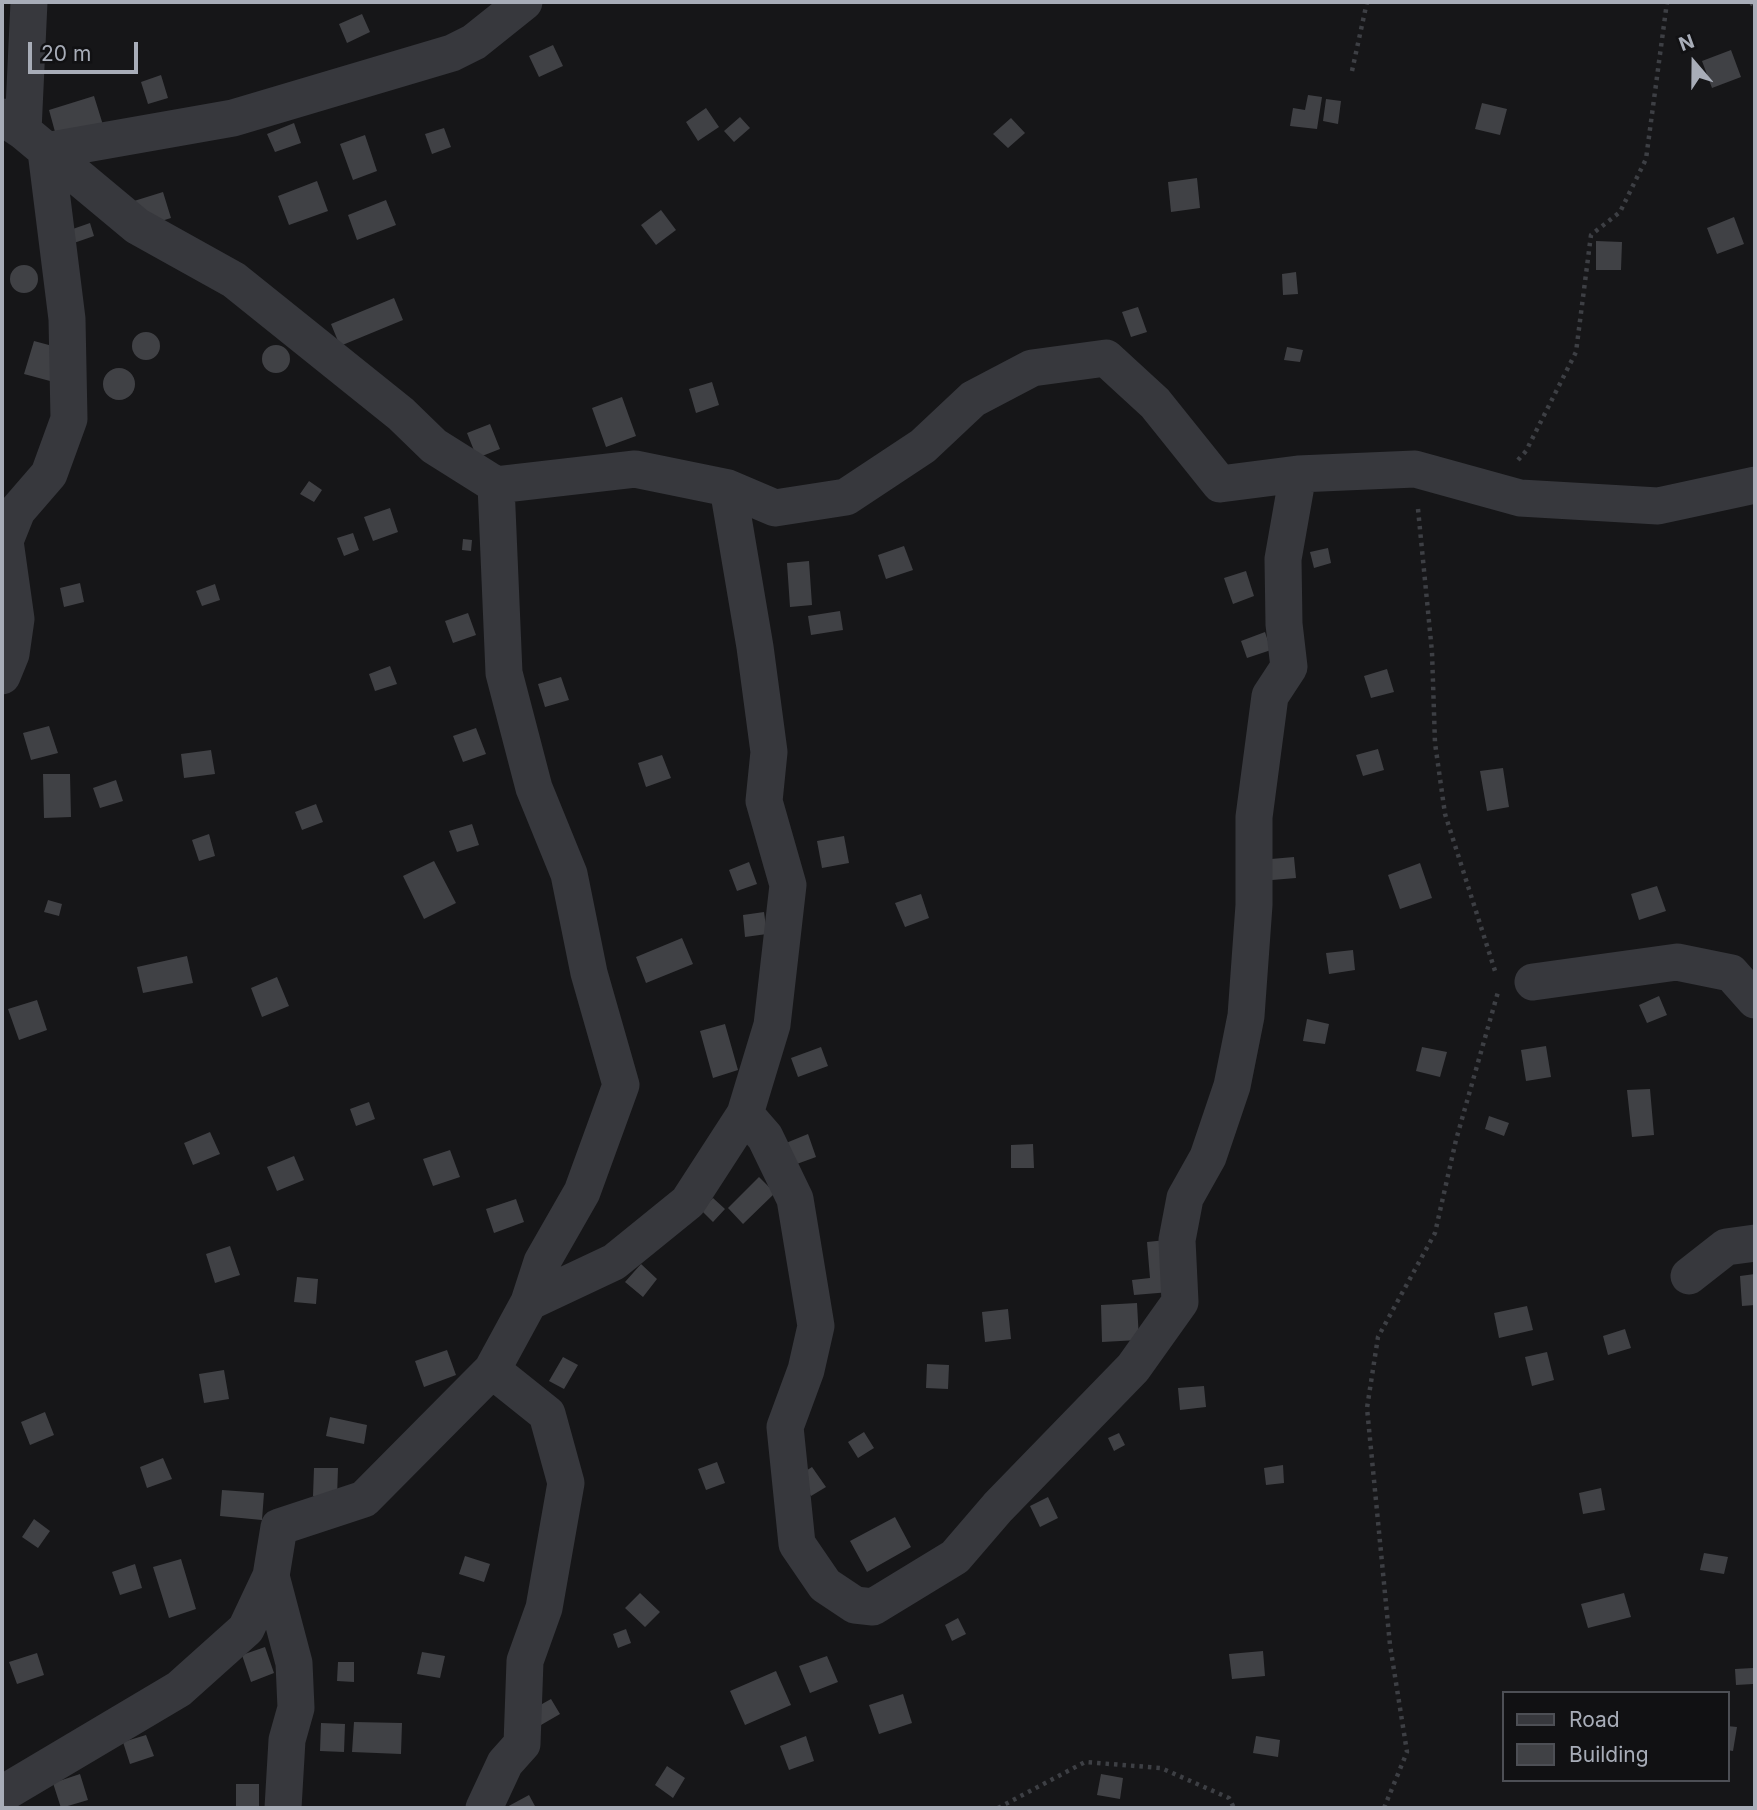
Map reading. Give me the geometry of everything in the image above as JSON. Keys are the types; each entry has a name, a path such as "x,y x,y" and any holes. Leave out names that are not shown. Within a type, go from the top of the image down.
{"street":[{"path":"2,676 11,654 16,619 5,541 17,511 49,474 69,419 71,373 67,319 24,133 29,2"},
{"path":"24,133 233,118 452,53 474,42 524,2"},
{"path":"24,133 151,236 234,280 401,414 434,446 496,485 635,469 728,488 775,508 846,497 923,446 974,399 1032,368 1106,358 1155,404 1220,484 1298,474 1415,469 1520,498 1658,506 1755,485"},
{"path":"745,1114 765,1137 795,1199 816,1326 806,1370 785,1427 797,1544 825,1585 855,1605 873,1607 955,1558 998,1507 1133,1368 1180,1302 1177,1240 1185,1198 1208,1157 1232,1086 1247,1016 1254,905 1254,817 1270,696 1289,667 1284,624 1283,559 1298,474"},
{"path":"2,1794 178,1689 246,1629 271,1576 279,1527 364,1499 492,1370 529,1302 542,1262 582,1192 621,1085 589,973 569,874 534,788 504,673 496,485"},
{"path":"529,1302 614,1262 688,1202 745,1114 772,1025 789,884 764,801 769,752 755,647 728,488"},
{"path":"1533,982 1677,962 1731,973 1755,1000"},
{"path":"1689,1276 1726,1247 1755,1243"},
{"path":"484,1808 505,1763 522,1744 525,1661 544,1608 566,1483 547,1414 492,1370"},
{"path":"271,1576 294,1663 296,1708 287,1740 283,1808"}],"path":[{"path":"1352,71 1367,2"},
{"path":"1490,490 1526,451 1576,352 1591,234 1620,212 1646,159 1667,2"},
{"path":"1751,2 1755,8"},
{"path":"1384,1808 1407,1752 1391,1645 1367,1408 1378,1337 1435,1233 1456,1140 1499,986 1445,814 1435,743 1432,652 1415,469"},
{"path":"998,1808 1085,1762 1161,1768 1229,1798 1234,1808"}],"building":[{"path":"362,14 370,32 347,43 339,24"},
{"path":"553,45 563,66 539,77 529,56"},
{"path":"1731,50 1741,77 1712,88 1702,61"},
{"path":"161,75 168,98 148,104 141,82"},
{"path":"1308,95 1322,97 1317,129 1290,126 1293,108 1305,110"},
{"path":"94,96 103,125 57,139 49,110"},
{"path":"1326,99 1341,101 1338,124 1323,121"},
{"path":"1482,103 1507,109 1500,135 1475,129"},
{"path":"706,108 719,127 698,141 686,122"},
{"path":"740,117 750,128 734,142 724,131"},
{"path":"1011,118 1025,133 1008,148 993,134"},
{"path":"294,123 301,143 275,152 267,134"},
{"path":"444,128 451,147 432,154 425,134"},
{"path":"365,135 377,171 353,180 340,144"},
{"path":"1197,178 1200,208 1171,212 1168,182"},
{"path":"317,181 328,211 289,225 278,196"},
{"path":"163,192 171,218 142,227 134,201"},
{"path":"386,200 396,225 357,240 348,215"},
{"path":"661,210 676,230 656,245 641,225"},
{"path":"1734,217 1744,244 1717,254 1707,228"},
{"path":"90,223 94,236 71,244 67,231"},
{"path":"1596,241 1622,242 1621,270 1596,270"},
{"path":"24,265 34,269 38,279 34,289 24,293 14,289 10,279 14,269"},
{"path":"1296,272 1298,294 1283,295 1282,274"},
{"path":"394,298 403,320 340,346 331,324"},
{"path":"1138,307 1147,332 1131,337 1122,312"},
{"path":"146,332 156,336 160,346 156,356 146,360 136,356 132,346 136,336"},
{"path":"34,341 60,348 50,381 24,374"},
{"path":"276,345 286,349 290,359 286,369 276,373 266,369 262,359 266,349"},
{"path":"1287,347 1303,350 1300,362 1284,360"},
{"path":"119,368 130,373 135,384 130,395 119,400 108,395 103,384 108,373"},
{"path":"712,382 719,405 696,413 689,389"},
{"path":"622,397 636,436 606,447 592,408"},
{"path":"490,424 500,449 477,458 467,433"},
{"path":"309,481 322,490 314,502 300,494"},
{"path":"390,508 398,532 373,541 364,517"},
{"path":"353,533 359,550 344,556 337,538"},
{"path":"463,539 472,540 471,551 462,550"},
{"path":"904,546 913,570 886,579 878,555"},
{"path":"1328,548 1331,563 1314,568 1310,552"},
{"path":"809,561 812,605 790,607 787,563"},
{"path":"1246,571 1254,596 1233,604 1224,578"},
{"path":"80,583 84,602 64,607 60,588"},
{"path":"215,584 220,600 202,606 196,591"},
{"path":"840,611 843,630 811,635 808,616"},
{"path":"468,613 476,635 453,643 445,621"},
{"path":"1265,632 1271,650 1247,658 1241,641"},
{"path":"390,666 397,684 375,691 369,674"},
{"path":"1387,669 1394,692 1371,698 1364,676"},
{"path":"561,677 569,700 545,707 538,684"},
{"path":"49,726 58,753 31,760 23,733"},
{"path":"476,728 486,754 463,762 453,736"},
{"path":"1378,749 1384,770 1363,776 1356,755"},
{"path":"211,750 215,774 184,778 181,754"},
{"path":"662,755 671,778 646,787 638,763"},
{"path":"1503,768 1509,807 1487,811 1480,771"},
{"path":"43,774 70,774 71,817 44,818"},
{"path":"116,780 123,801 100,808 93,788"},
{"path":"316,804 323,822 302,830 295,812"},
{"path":"472,824 479,845 457,852 449,831"},
{"path":"209,834 215,856 199,861 192,840"},
{"path":"844,836 849,863 822,868 817,841"},
{"path":"1294,857 1296,878 1272,880 1271,859"},
{"path":"434,861 456,903 424,919 403,876"},
{"path":"749,862 757,884 737,891 729,870"},
{"path":"1420,863 1432,898 1400,909 1388,875"},
{"path":"1657,886 1666,911 1639,920 1631,894"},
{"path":"921,894 929,918 905,927 895,903"},
{"path":"48,900 62,904 59,916 44,912"},
{"path":"764,912 767,934 745,937 743,915"},
{"path":"682,938 693,964 646,983 636,957"},
{"path":"1353,950 1355,970 1329,974 1326,953"},
{"path":"187,956 193,983 143,993 137,967"},
{"path":"277,977 289,1006 262,1017 251,988"},
{"path":"1659,996 1667,1015 1647,1023 1639,1005"},
{"path":"37,1000 47,1030 19,1040 8,1009"},
{"path":"1307,1019 1329,1024 1325,1044 1303,1041"},
{"path":"725,1024 738,1070 713,1078 700,1031"},
{"path":"1546,1046 1551,1077 1526,1081 1521,1050"},
{"path":"821,1047 828,1066 798,1077 791,1058"},
{"path":"1422,1047 1447,1052 1440,1077 1416,1071"},
{"path":"1650,1089 1654,1135 1632,1137 1627,1090"},
{"path":"369,1102 375,1119 356,1126 350,1109"},
{"path":"1489,1116 1509,1123 1504,1136 1485,1129"},
{"path":"210,1132 220,1154 193,1165 184,1143"},
{"path":"808,1134 816,1157 794,1165 786,1143"},
{"path":"1033,1144 1034,1168 1011,1168 1011,1145"},
{"path":"450,1150 460,1177 433,1186 423,1159"},
{"path":"294,1156 304,1180 277,1191 267,1167"},
{"path":"759,1177 775,1193 743,1224 728,1208"},
{"path":"713,1198 725,1209 713,1222 701,1210"},
{"path":"516,1199 524,1222 494,1233 486,1209"},
{"path":"1166,1240 1170,1292 1134,1295 1132,1280 1150,1278 1147,1242"},
{"path":"230,1246 240,1275 215,1283 206,1254"},
{"path":"641,1264 657,1279 643,1297 625,1282"},
{"path":"1755,1274 1755,1305 1742,1306 1740,1276"},
{"path":"297,1277 318,1279 316,1304 294,1302"},
{"path":"1137,1303 1139,1340 1102,1342 1101,1305"},
{"path":"1527,1306 1533,1330 1499,1338 1494,1313"},
{"path":"1008,1309 1011,1339 985,1342 982,1312"},
{"path":"1625,1329 1631,1348 1608,1355 1603,1336"},
{"path":"447,1350 456,1375 424,1387 415,1361"},
{"path":"1547,1352 1554,1380 1532,1386 1525,1357"},
{"path":"563,1357 578,1365 564,1389 549,1381"},
{"path":"927,1364 949,1365 948,1389 926,1388"},
{"path":"224,1370 229,1399 204,1403 199,1374"},
{"path":"1204,1386 1206,1407 1180,1410 1178,1388"},
{"path":"45,1412 54,1435 30,1445 21,1422"},
{"path":"330,1417 367,1425 364,1444 326,1436"},
{"path":"864,1432 874,1448 858,1458 848,1442"},
{"path":"1119,1433 1125,1445 1114,1451 1108,1438"},
{"path":"163,1458 172,1479 147,1488 140,1467"},
{"path":"717,1462 725,1483 706,1490 698,1469"},
{"path":"1283,1465 1284,1483 1266,1485 1264,1468"},
{"path":"812,1467 826,1487 811,1496 798,1476"},
{"path":"314,1468 338,1468 337,1497 313,1496"},
{"path":"1601,1488 1605,1510 1583,1514 1579,1493"},
{"path":"222,1490 264,1493 262,1520 220,1516"},
{"path":"1048,1497 1058,1518 1040,1527 1030,1506"},
{"path":"895,1517 911,1547 867,1572 850,1541"},
{"path":"34,1519 50,1531 38,1548 22,1537"},
{"path":"1704,1553 1728,1557 1724,1574 1700,1570"},
{"path":"465,1556 490,1564 484,1582 459,1574"},
{"path":"181,1559 196,1609 169,1618 153,1567"},
{"path":"135,1564 142,1588 120,1595 112,1572"},
{"path":"640,1593 660,1612 645,1627 625,1608"},
{"path":"1624,1593 1631,1617 1588,1628 1581,1604"},
{"path":"958,1618 966,1634 952,1641 945,1625"},
{"path":"626,1629 631,1643 618,1648 613,1634"},
{"path":"265,1647 274,1673 251,1682 242,1655"},
{"path":"1263,1651 1265,1676 1232,1679 1229,1654"},
{"path":"422,1652 445,1656 440,1678 417,1674"},
{"path":"37,1653 44,1675 17,1684 9,1662"},
{"path":"827,1656 838,1682 810,1693 799,1666"},
{"path":"338,1662 354,1662 354,1682 337,1681"},
{"path":"1753,1668 1753,1684 1736,1685 1735,1669"},
{"path":"776,1671 791,1705 745,1725 730,1691"},
{"path":"903,1694 912,1723 879,1734 869,1705"},
{"path":"551,1699 560,1714 541,1725 533,1709"},
{"path":"354,1722 402,1723 401,1754 352,1752"},
{"path":"321,1723 345,1724 344,1752 320,1751"},
{"path":"1729,1726 1737,1727 1733,1751 1729,1750"},
{"path":"146,1735 154,1756 130,1764 123,1742"},
{"path":"806,1736 814,1761 789,1770 780,1746"},
{"path":"1256,1736 1280,1740 1278,1757 1253,1753"},
{"path":"667,1766 685,1778 673,1798 655,1785"},
{"path":"80,1774 88,1800 61,1808 53,1783"},
{"path":"1101,1774 1123,1778 1120,1799 1097,1795"},
{"path":"236,1784 259,1784 259,1808 236,1808"},
{"path":"529,1795 536,1808 505,1808"}]}
